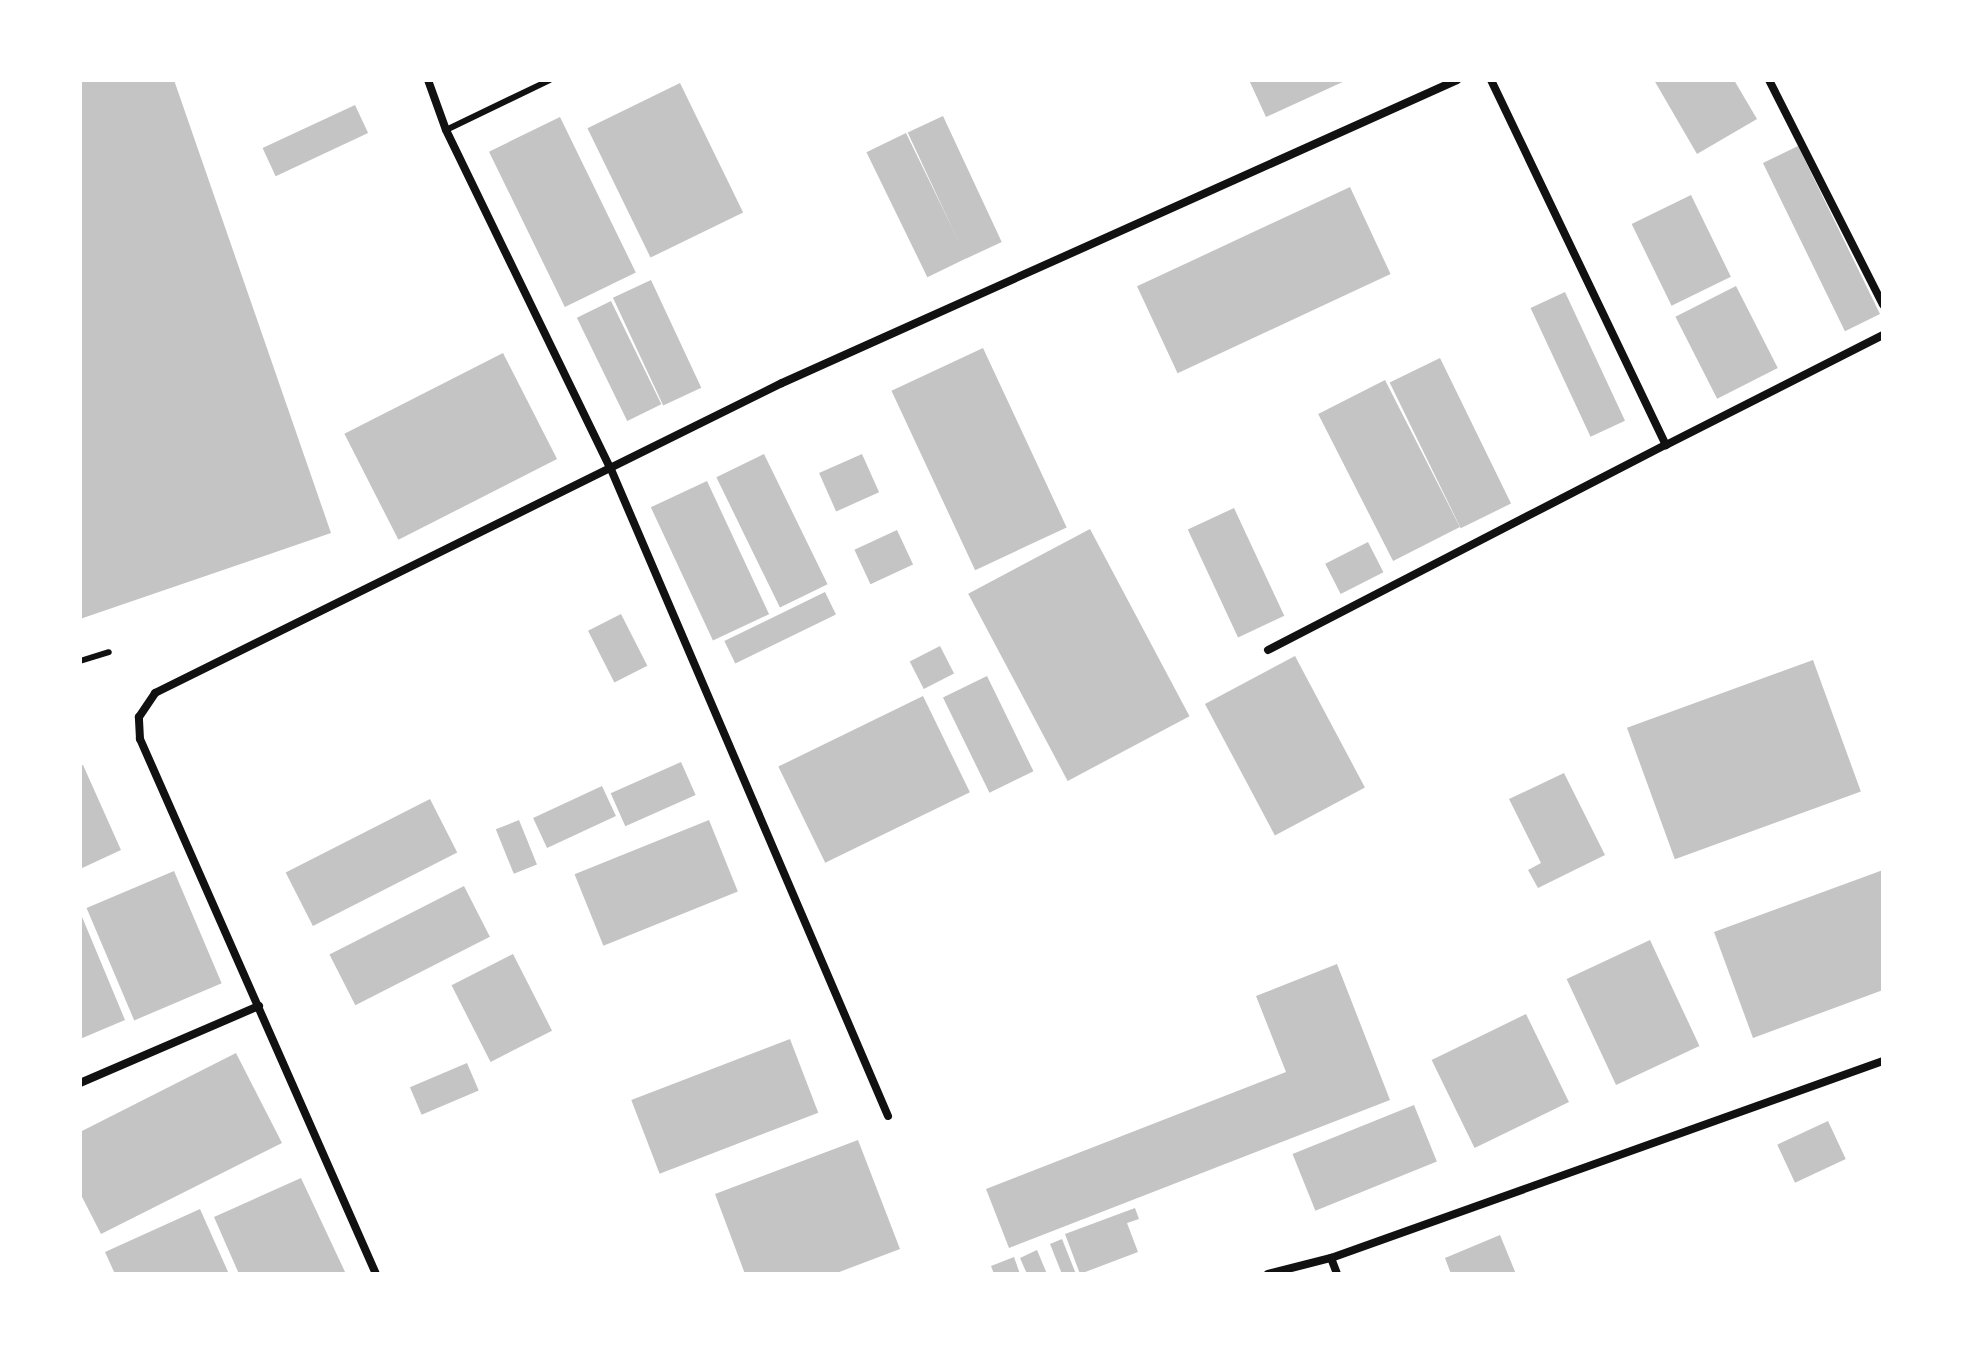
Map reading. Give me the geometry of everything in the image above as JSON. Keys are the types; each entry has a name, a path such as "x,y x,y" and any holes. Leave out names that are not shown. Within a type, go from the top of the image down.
{"street":[{"path":"428,80 446,130 610,467 888,1116"},
{"path":"376,1274 140,739 139,717 148,701 170,685 782,383 1457,80"},
{"path":"1491,80 1666,445"},
{"path":"1769,80 1883,305"},
{"path":"1268,650 1883,335"},
{"path":"80,1083 259,1006"},
{"path":"1268,1274 1331,1258 1883,1061"},
{"path":"1331,1258 1337,1274"}],"lane":[{"path":"446,130 550,80"},
{"path":"80,661 109,652"}],"building":[{"path":"80,80 174,80 331,533 80,619"},
{"path":"1249,80 1347,80 1266,117"},
{"path":"1654,80 1734,80 1757,119 1697,154"},
{"path":"680,83 743,212 651,258 587,128"},
{"path":"355,105 368,133 276,176 263,148"},
{"path":"943,116 1002,242 966,258 908,132"},
{"path":"560,117 636,272 565,307 489,152"},
{"path":"906,133 967,258 927,277 866,152"},
{"path":"1798,146 1880,314 1845,331 1763,163"},
{"path":"1350,187 1391,274 1178,373 1137,286"},
{"path":"1691,195 1731,277 1672,306 1632,224"},
{"path":"651,280 701,388 663,406 613,298"},
{"path":"1736,286 1778,368 1717,399 1675,317"},
{"path":"1565,292 1625,421 1591,437 1531,308"},
{"path":"611,301 661,404 627,421 577,318"},
{"path":"983,348 1067,527 975,570 891,391"},
{"path":"503,353 557,459 398,540 344,434"},
{"path":"1440,358 1511,504 1461,528 1390,383"},
{"path":"1385,380 1460,527 1393,561 1318,414"},
{"path":"764,454 828,584 780,608 716,477"},
{"path":"862,454 879,492 836,511 819,473"},
{"path":"707,481 769,614 713,640 651,507"},
{"path":"1234,508 1284,616 1238,637 1188,530"},
{"path":"1090,529 1190,716 1068,781 968,594"},
{"path":"897,530 913,564 870,584 854,550"},
{"path":"1368,542 1383,572 1341,594 1325,564"},
{"path":"825,592 836,614 735,664 724,641"},
{"path":"621,614 647,666 614,682 588,631"},
{"path":"940,646 954,674 924,689 910,661"},
{"path":"1295,656 1365,788 1275,835 1205,704"},
{"path":"1813,660 1861,792 1675,859 1627,728"},
{"path":"987,676 1033,771 989,793 943,697"},
{"path":"923,696 970,792 825,863 778,767"},
{"path":"681,762 696,795 625,826 611,793"},
{"path":"83,765 121,850 80,869 80,766"},
{"path":"1564,773 1605,855 1538,888 1528,870 1541,863 1509,799"},
{"path":"602,786 616,816 547,848 533,818"},
{"path":"430,799 457,852 313,926 286,873"},
{"path":"519,820 537,865 514,874 496,829"},
{"path":"709,820 738,891 603,946 575,874"},
{"path":"1883,870 1883,990 1753,1038 1714,932"},
{"path":"174,871 222,983 134,1020 87,908"},
{"path":"464,886 490,937 355,1005 329,955"},
{"path":"80,912 125,1020 80,1039"},
{"path":"1650,940 1699,1046 1616,1085 1567,979"},
{"path":"513,954 552,1031 491,1062 452,985"},
{"path":"1337,964 1390,1100 1009,1248 986,1189 1286,1072 1256,996"},
{"path":"1526,1014 1569,1102 1475,1148 1432,1060"},
{"path":"790,1039 818,1113 660,1174 631,1100"},
{"path":"236,1053 282,1143 101,1234 80,1193 80,1132"},
{"path":"467,1063 479,1091 422,1115 410,1087"},
{"path":"1414,1105 1437,1162 1315,1211 1293,1154"},
{"path":"1828,1121 1846,1159 1795,1183 1777,1145"},
{"path":"858,1140 900,1249 834,1274 745,1274 715,1194"},
{"path":"301,1178 345,1272 239,1274 214,1217"},
{"path":"1135,1208 1139,1219 1127,1223 1138,1252 1080,1274 1065,1234"},
{"path":"200,1209 229,1274 115,1274 105,1252"},
{"path":"1500,1235 1516,1274 1451,1274 1445,1258"},
{"path":"1062,1239 1076,1274 1062,1274 1050,1244"},
{"path":"1037,1250 1047,1274 1027,1274 1020,1258"},
{"path":"1014,1257 1020,1274 994,1274 991,1266"}]}
